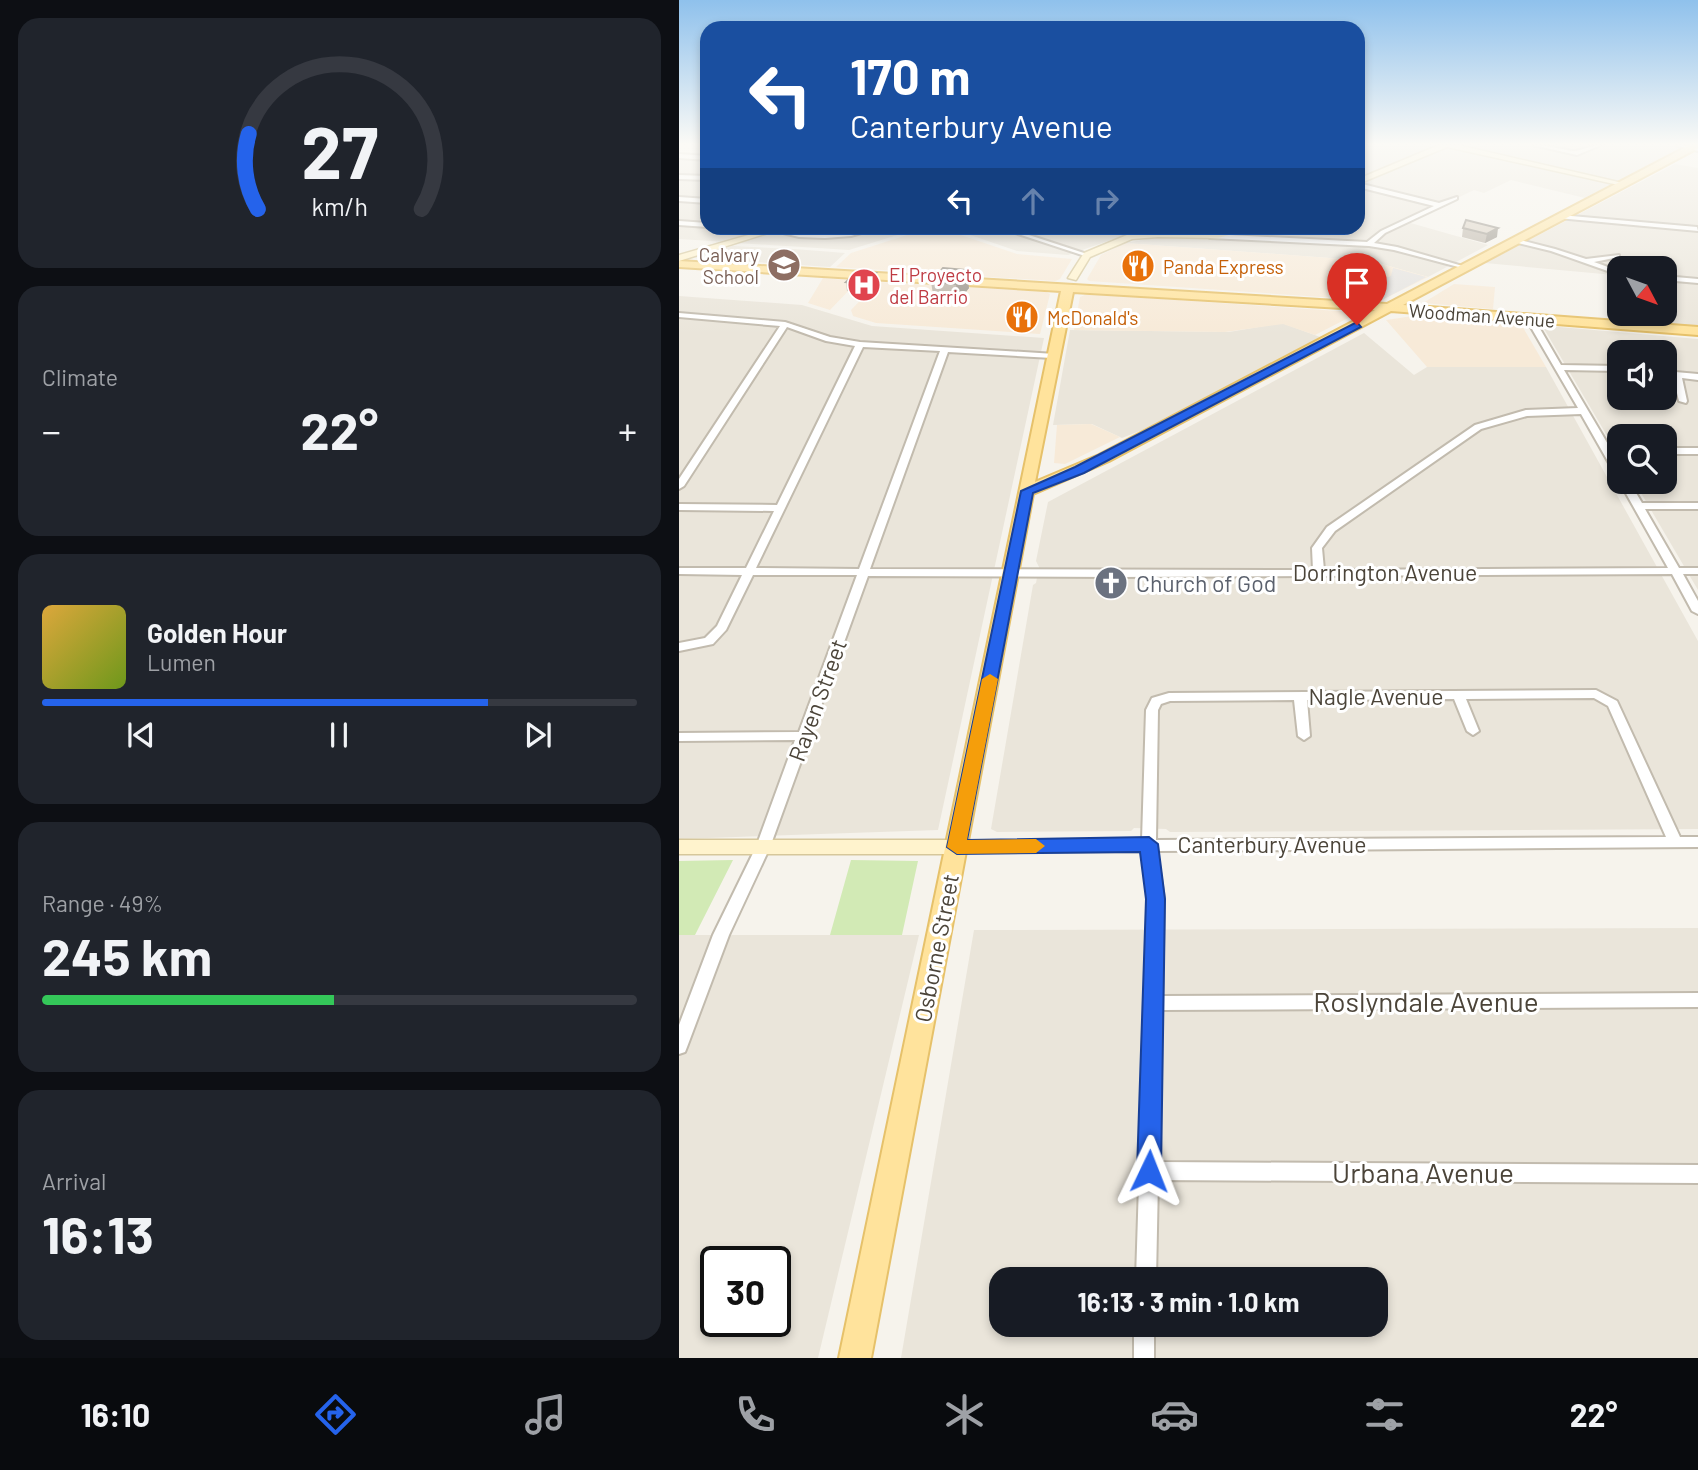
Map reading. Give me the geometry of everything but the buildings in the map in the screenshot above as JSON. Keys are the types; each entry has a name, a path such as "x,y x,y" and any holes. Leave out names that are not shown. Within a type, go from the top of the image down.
{"main road":[{"path":"1027,491 1104,458 1576,208"},
{"name":"Woodman Avenue","path":"679,261 1071,282 1698,331"},
{"name":"Osborne Street","path":"855,1358 1034,460 1052,356 1071,282"},
{"path":"1034,460 1057,470 1104,458"}],"street":[{"path":"1369,244 1383,232 1431,208"},
{"path":"1560,217 1697,229"},
{"path":"679,223 700,224"},
{"path":"679,261 758,235"},
{"path":"821,235 844,235"},
{"path":"1025,235 1087,255 1147,235"},
{"path":"1204,235 1369,244 1395,248 1464,268"},
{"path":"1210,236 1215,235"},
{"path":"1516,241 1553,250 1607,269"},
{"name":"Osborne Street","path":"1071,282 1087,255"},
{"path":"1582,262 1607,258"},
{"path":"1677,279 1698,281"},
{"path":"679,326 683,315 785,324 829,339 860,344 1052,356"},
{"path":"1529,317 1607,451"},
{"path":"679,486 785,324"},
{"path":"679,647 709,641 722,628 860,344"},
{"name":"Rayen Street","path":"679,1047 685,1017 762,847 945,350"},
{"path":"1557,368 1607,369"},
{"path":"1683,401 1677,375 1698,377"},
{"path":"1319,573 1317,548 1331,529 1478,427 1526,413 1582,411"},
{"path":"1677,451 1698,451"},
{"path":"1631,494 1698,611"},
{"path":"1638,506 1698,506"},
{"path":"679,507 778,508"},
{"path":"679,571 864,571"},
{"name":"Dorrington Avenue","path":"864,571 1698,571"},
{"name":"Nagle Avenue","path":"1149,844 1152,710 1156,701 1169,697 1596,694 1613,704 1675,842"},
{"path":"1459,696 1473,731"},
{"path":"1300,697 1304,736"},
{"path":"679,737 803,736"},
{"name":"Canterbury Avenue","path":"679,847 1698,842"},
{"path":"1146,1267 1156,899 1149,844"},
{"name":"Roslyndale Avenue","path":"1154,1003 1698,1000"},
{"name":"Urbana Avenue","path":"1149,1171 1698,1174"},
{"path":"1144,1358 1145,1337"}],"shaded area":[{"path":"679,208 700,208 700,235 751,235 728,242 679,239"},
{"path":"1365,208 1436,208 1407,222 1488,245 1428,277 1371,261 1125,243 1164,236 1243,240 1247,236 1365,235"},
{"path":"1590,208 1698,208 1698,326 1677,324 1677,256 1607,256 1607,274 1485,263"},
{"path":"764,235 897,235 849,250 737,243"},
{"path":"907,235 961,235 1017,254 1072,259 1060,279 1055,281 836,267 851,253"},
{"path":"970,235 1125,235 1068,255 1017,251"},
{"path":"1125,243 1371,261 1428,277 1380,301 1087,279 1101,255"},
{"path":"732,246 845,253 830,267 695,258"},
{"path":"1393,268 1426,277 1380,301 1356,300 1357,288 1384,291 1385,278 1391,276"},
{"path":"823,278 858,281 830,310 808,303"},
{"path":"878,282 1050,294 1040,334 876,323 853,316 851,310"},
{"path":"1454,284 1495,287 1493,309 1423,303"},
{"path":"1087,294 1356,314 1315,335 1283,324 1225,332 1074,330 1080,297"},
{"path":"679,296 802,305 872,326 1044,338 938,830 679,839"},
{"path":"1413,316 1521,324 1546,367 1427,367 1386,320"},
{"path":"1282,323 1320,337 1155,425 1122,438 1092,424 1053,425 1070,330 1229,332"},
{"path":"1543,327 1698,339 1698,590 1642,494 1677,494 1677,424 1607,424 1607,436"},
{"path":"1364,333 1414,375 1427,367 1546,367 1607,477 1607,494 1616,494 1698,641 1698,829 1170,832 1166,829 1134,828 1131,831 997,832 991,829 1033,585 1036,583 1039,567 1036,561 1048,502"},
{"path":"1091,424 1120,437 1065,464 1054,463 1057,425"},
{"path":"1698,928 1698,1358 901,1358 974,930"},
{"path":"679,935 919,935 818,1358 679,1358"}],"green space":[{"path":"733,860 695,935 679,935 679,861"},
{"path":"851,860 918,861 902,935 830,935"}],"slow traffic":[{"path":"990,679 957,847 1036,846"}],"place":[{"name":"Calvary School","path":"784,265"},
{"name":"Panda Express","path":"1138,266"},
{"name":"El Proyecto del Barrio","path":"864,285"},
{"name":"McDonald's","path":"1022,317"},
{"name":"Church of God","path":"1111,583"}],"route":[{"path":"1149,1171 1156,899 1149,844 957,847 1027,491 1080,470 1357,325"}]}
